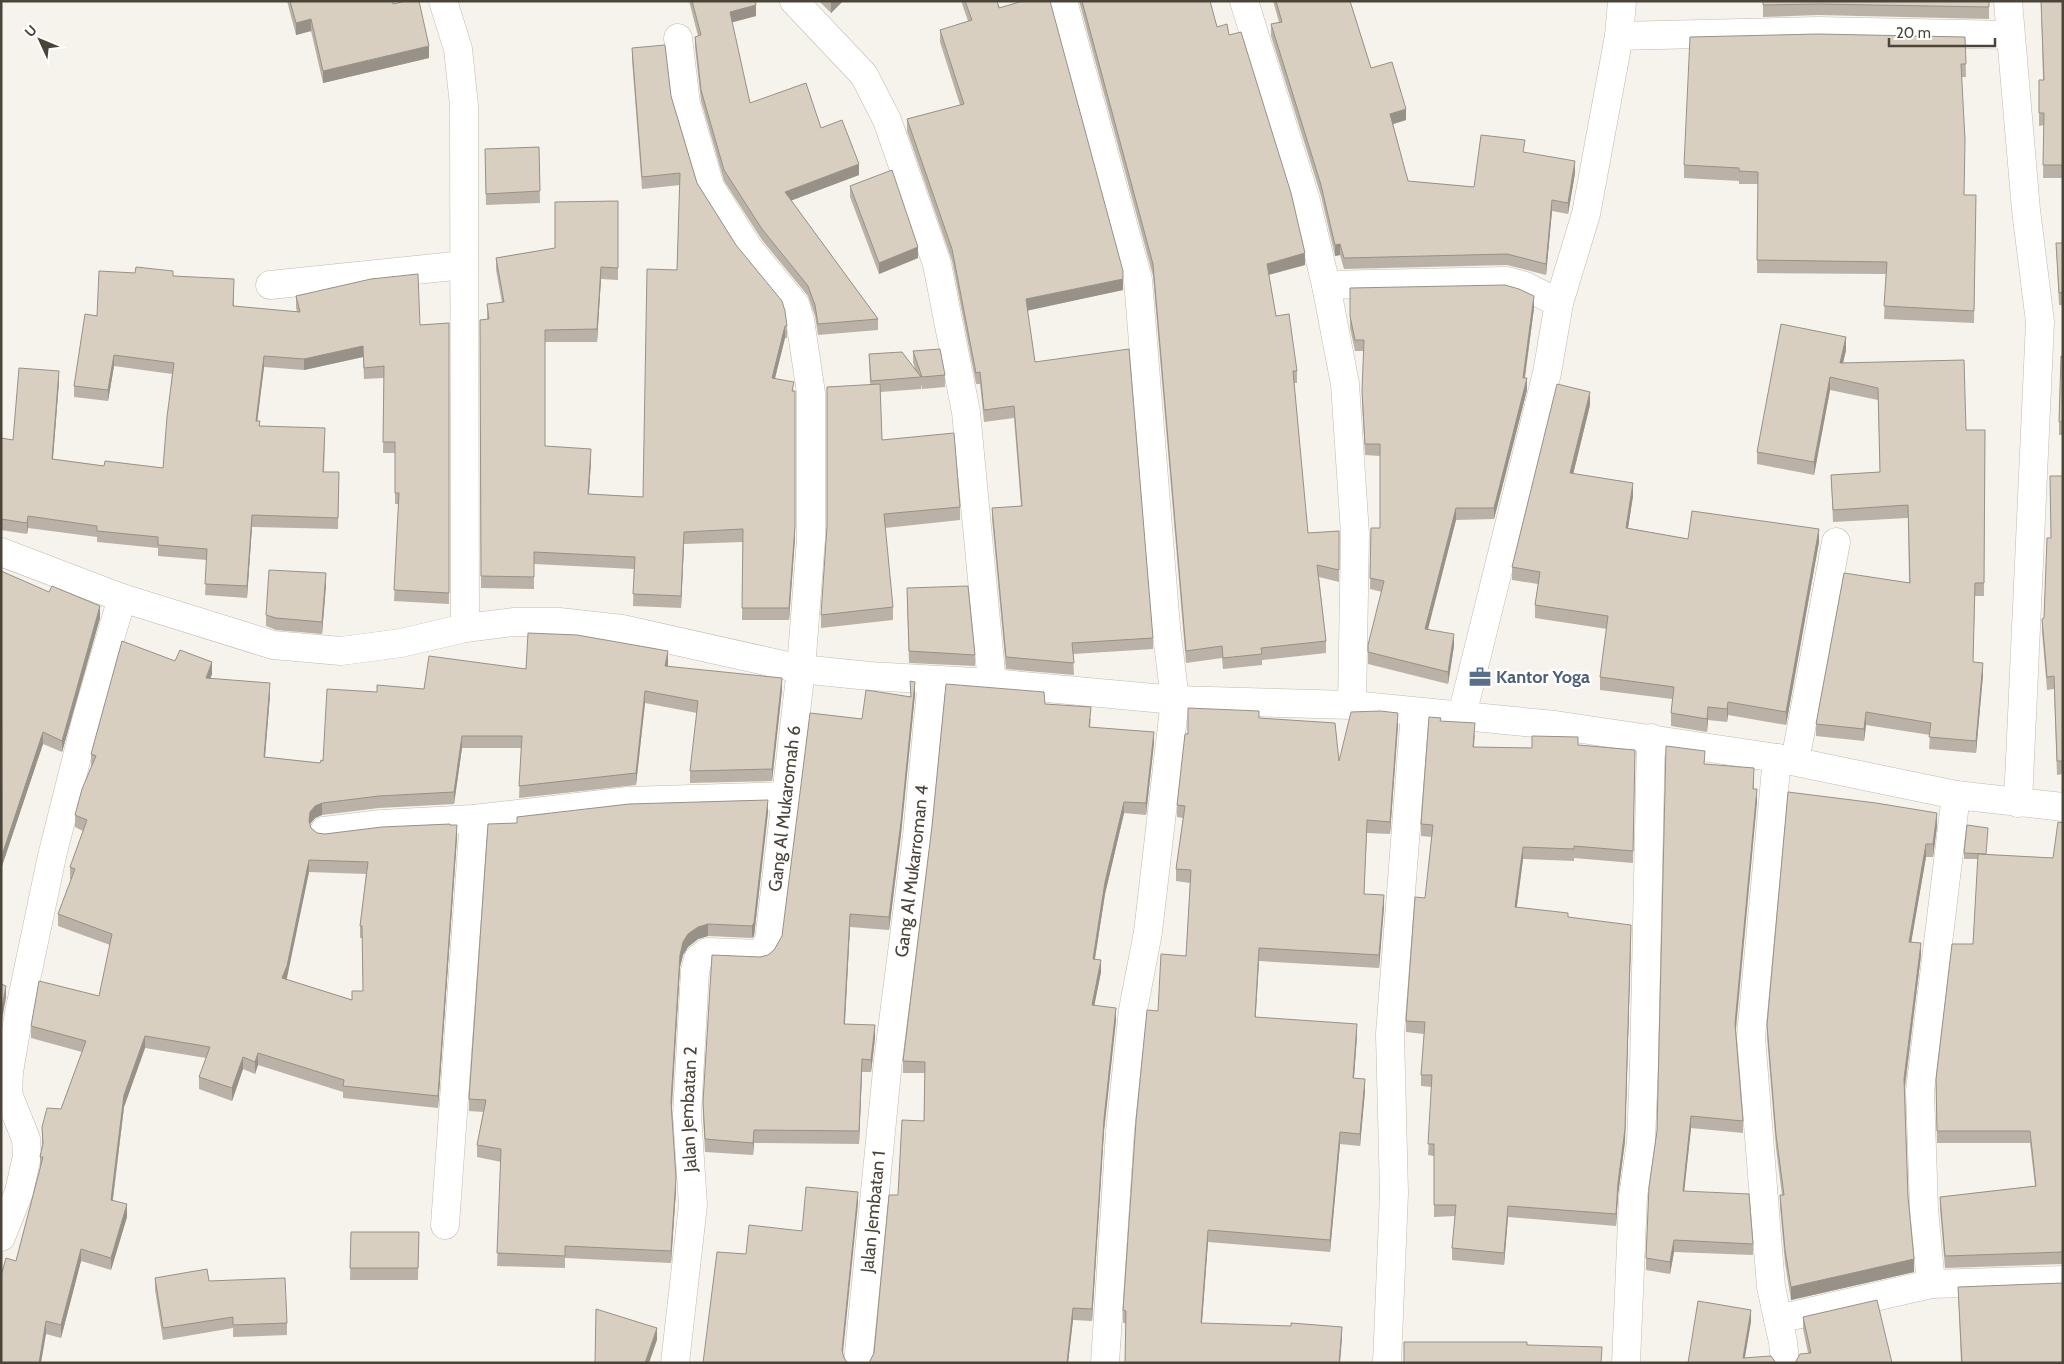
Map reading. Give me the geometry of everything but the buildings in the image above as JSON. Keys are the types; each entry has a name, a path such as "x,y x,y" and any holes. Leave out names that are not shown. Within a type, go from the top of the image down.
{"street":[{"path":"443,1 458,49 464,105 465,628"},
{"path":"794,1 864,75 887,120 937,264 966,412 992,683"},
{"path":"1063,1 1138,280 1166,628 1175,700 1148,932 1131,1029 1120,1132 1105,1363"},
{"path":"1244,1 1306,201 1326,285 1344,384 1355,534 1352,705"},
{"path":"1462,715 1547,374 1559,303 1586,214 1619,36 1622,1"},
{"path":"2008,1 2026,210 2051,322 2018,803"},
{"path":"1619,36 1818,31 2010,35"},
{"name":"Gang Al Mukaromah 6","path":"678,38 686,104 710,187 749,249 796,306 800,320 811,393 811,538 801,669 770,941 767,947"},
{"path":"270,285 464,265"},
{"path":"1326,285 1507,281 1525,286 1559,303"},
{"path":"1785,1363 1771,1287 1751,1037 1786,759 1836,542"},
{"path":"1,552 122,598 273,645 341,651 401,642 465,628 514,622 541,622 622,629 801,669 992,683 1175,700 1352,705 1462,715 1651,738 1786,759 1956,795 2063,807"},
{"path":"1,1237 19,1192 27,1156 26,1139 8,1094 8,1072 54,847 87,717 122,598"},
{"name":"Gang Al Mukarroman 4","path":"888,1061 917,836 932,680"},
{"path":"1387,1363 1394,1193 1390,1034 1415,712"},
{"path":"1626,1363 1633,1197 1640,1142 1642,1095 1651,738"},
{"path":"1931,1284 1924,1209 1920,1091 1956,795"},
{"path":"324,830 382,824 474,819 628,801 786,796"},
{"path":"445,1225 474,819"},
{"name":"Jalan Jembatan 2","path":"675,1363 693,1205 687,1115 695,971 698,959 708,952 761,954 767,947"},
{"name":"Jalan Jembatan 1","path":"858,1363 888,1061"},
{"path":"1778,1319 1931,1284 2063,1280"}],"place":[{"name":"Kantor Yoga","path":"1480,677"}]}
